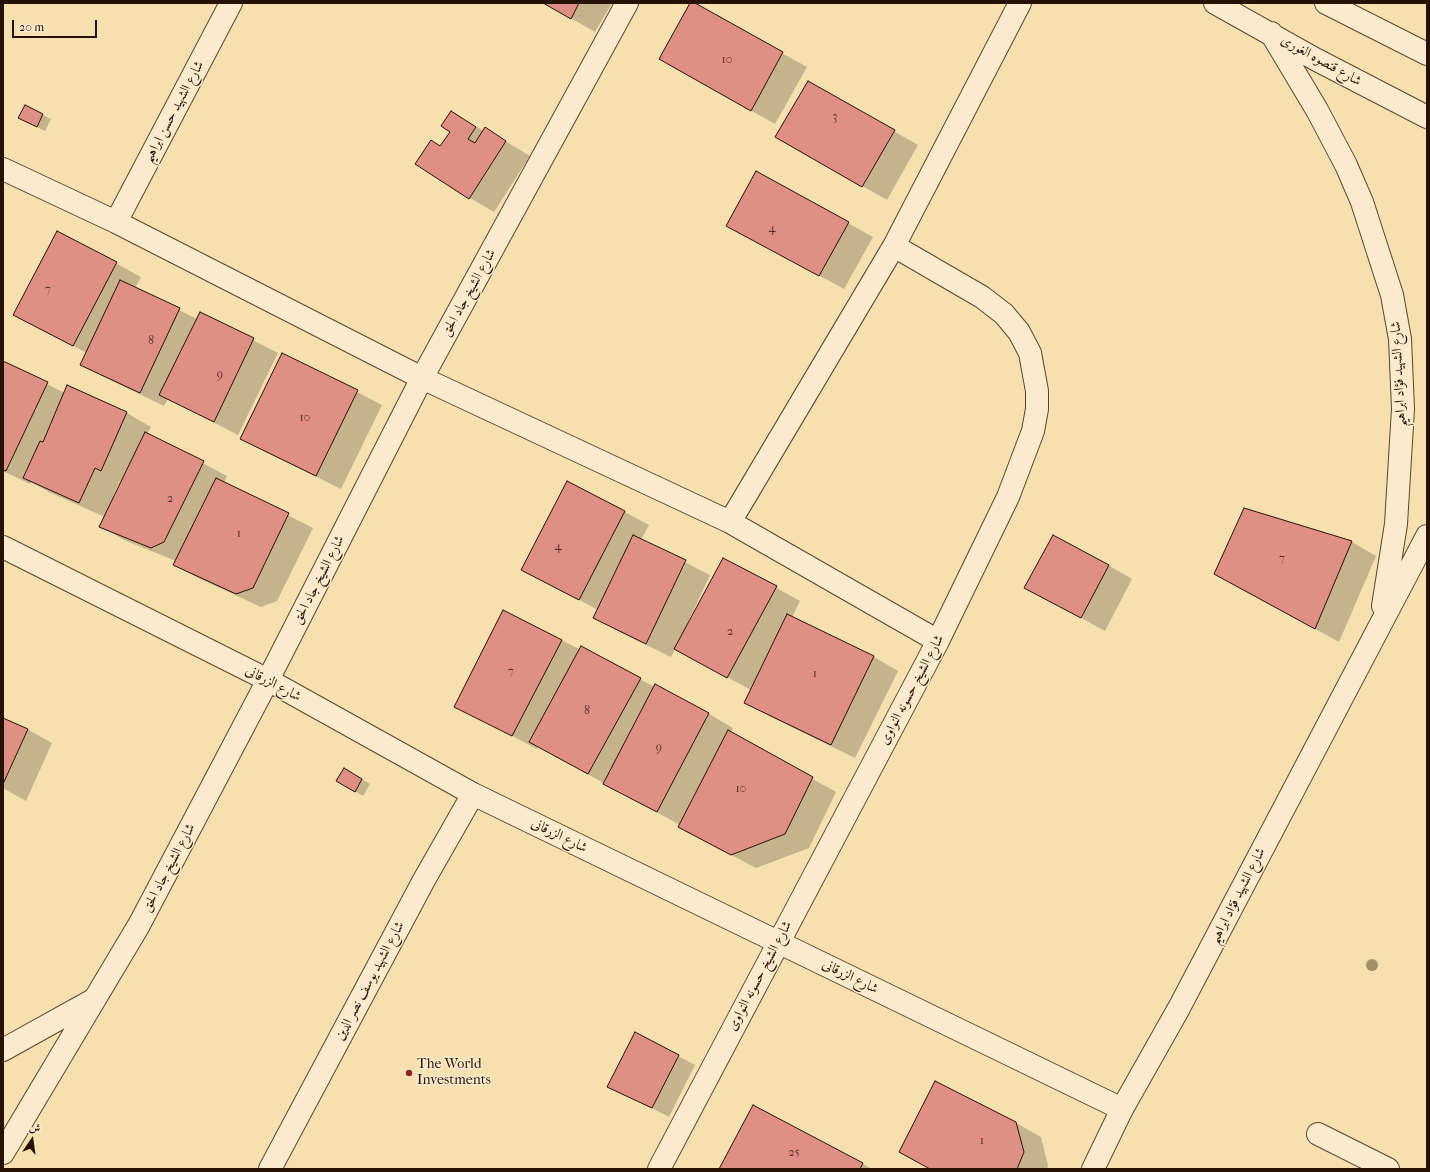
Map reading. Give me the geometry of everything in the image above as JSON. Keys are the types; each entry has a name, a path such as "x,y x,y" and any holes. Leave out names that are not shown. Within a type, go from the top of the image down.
{"street":[{"name":"شارع الشهيد حسن ابراهيم","path":"116,222 232,3"},
{"name":"شارع الشيخ جاد الحق","path":"3,1153 139,925 268,680 422,378 627,3"},
{"path":"730,522 894,246 1020,3"},
{"name":"شارع قنصوه الغورى","path":"1215,3 1427,117"},
{"path":"1333,4 1427,54"},
{"name":"شارع الشهيد فؤاد ابراهيم","path":"1271,33 1317,110 1346,165 1362,202 1392,295 1400,339 1403,409 1396,524 1381,622"},
{"path":"3,169 116,222 422,378 730,522 938,641"},
{"name":"شارع الشيخ حسونه النواوى","path":"659,1169 777,942 938,641 1008,497 1032,431 1037,409 1036,391 1030,353 1019,332 1004,314 982,297 894,246"},
{"name":"شارع الشهيد فؤاد ابراهيم","path":"1093,1169 1122,1109 1198,972 1427,536"},
{"name":"شارع الزرقانى","path":"3,547 268,680 473,794 1122,1109"},
{"name":"شارع الشهيد يوسف نصر الدين","path":"270,1169 420,887 473,794"},
{"path":"3,1050 93,1000"},
{"path":"1318,1134 1388,1169"}],"building":[{"path":"543,3 579,3 571,19"},
{"path":"690,3 695,3 783,52 751,111 659,59"},
{"path":"808,81 895,130 862,187 775,137"},
{"path":"25,105 43,114 37,127 18,118"},
{"path":"451,111 476,127 468,139 475,143 485,127 506,141 469,199 415,164 431,140 440,146 450,132 441,126"},
{"path":"756,171 849,222 819,276 726,226"},
{"path":"57,231 117,262 73,346 13,315"},
{"path":"120,280 180,308 140,393 80,365"},
{"path":"200,312 254,338 214,422 159,395"},
{"path":"282,353 358,390 316,476 240,439"},
{"path":"3,361 48,382 6,471 3,470"},
{"path":"67,385 127,412 101,471 95,468 79,503 23,478 40,441 43,442"},
{"path":"145,432 204,461 164,542 151,548 99,527"},
{"path":"216,478 289,513 253,588 236,594 173,565"},
{"path":"567,481 625,511 579,600 521,570"},
{"path":"1244,508 1352,541 1315,629 1214,574"},
{"path":"633,535 686,560 646,644 593,618"},
{"path":"1053,535 1109,565 1081,618 1024,588"},
{"path":"723,558 777,586 727,678 674,649"},
{"path":"503,610 562,640 512,736 454,707"},
{"path":"787,614 874,656 831,745 744,703"},
{"path":"581,646 641,678 588,774 529,742"},
{"path":"655,684 709,713 657,812 603,784"},
{"path":"3,718 28,729 3,784"},
{"path":"728,730 813,777 785,834 731,855 678,827"},
{"path":"344,768 362,779 355,792 336,781"},
{"path":"635,1032 679,1055 652,1108 607,1087"},
{"path":"935,1081 1016,1122 1024,1152 1017,1169 930,1169 899,1152"},
{"path":"753,1105 863,1163 860,1169 719,1169"}],"place":[{"name":"The World Investments","path":"409,1073"}]}
